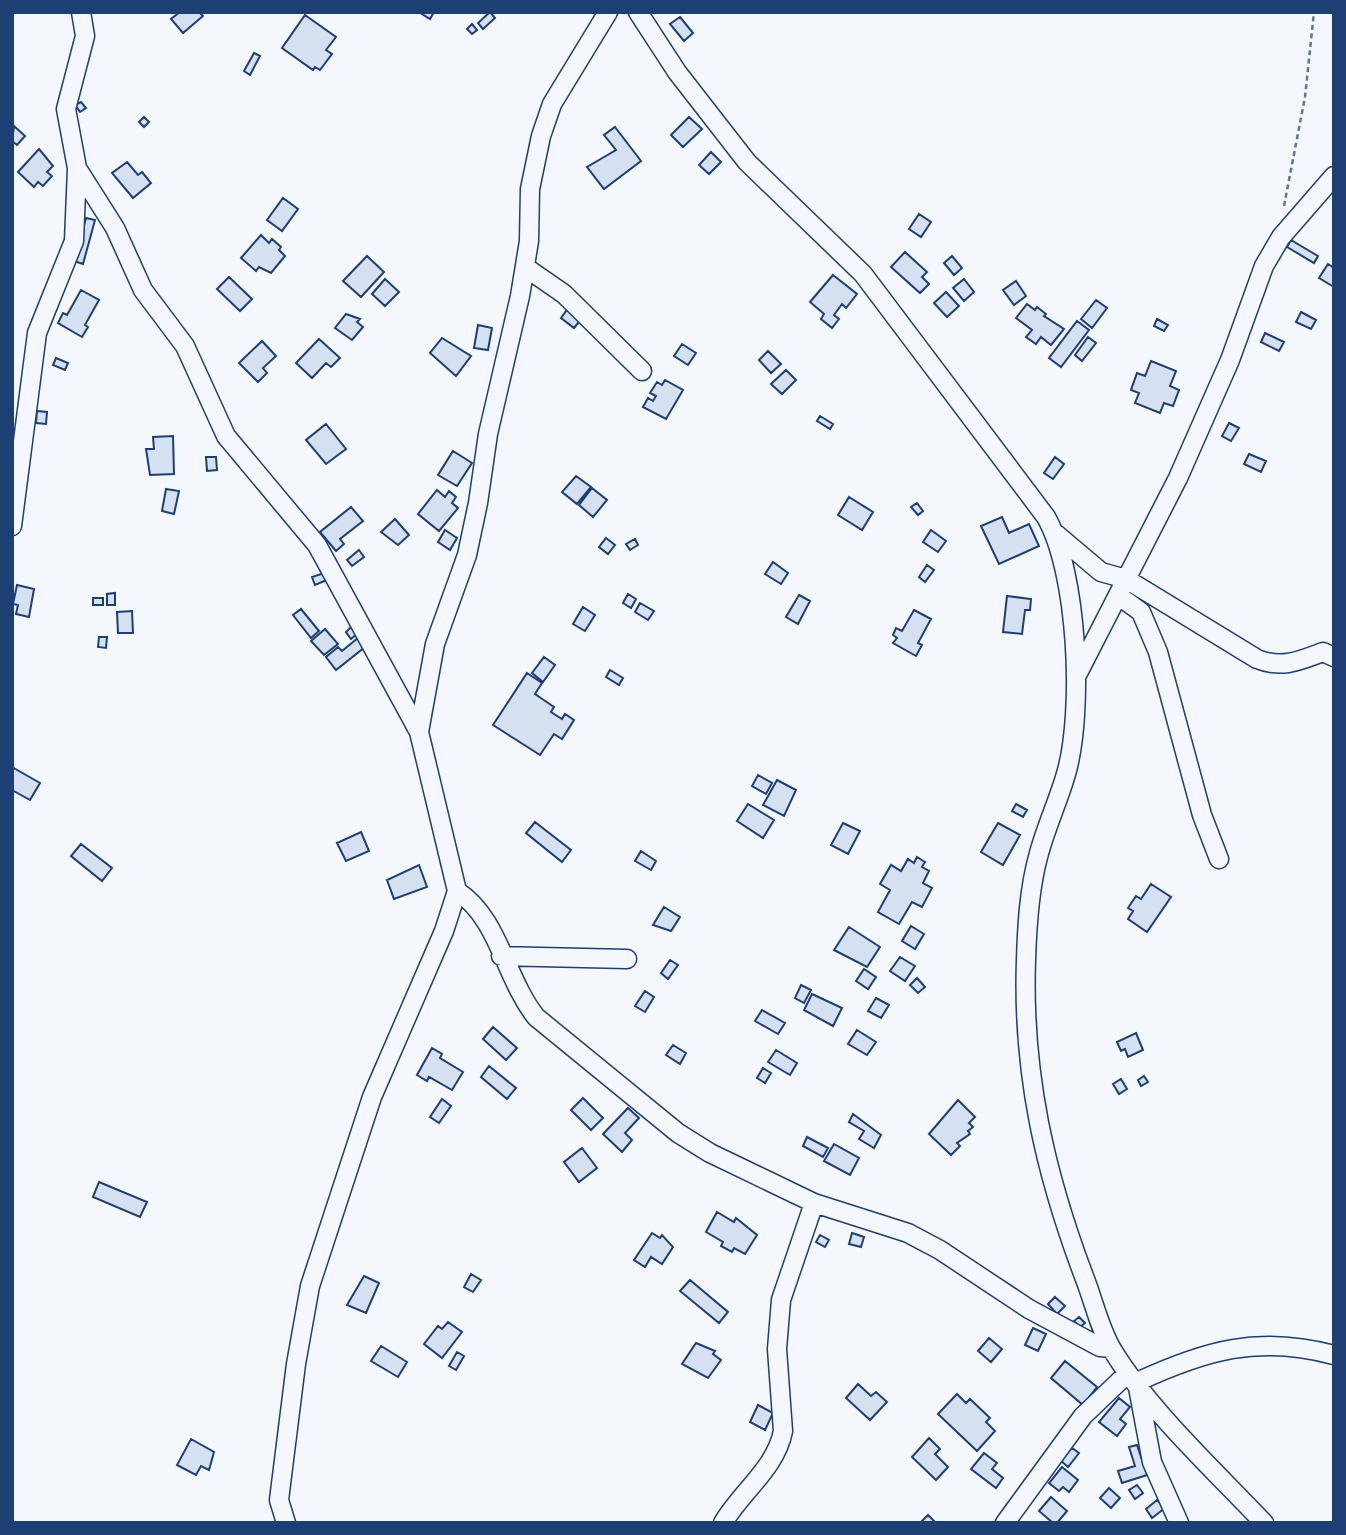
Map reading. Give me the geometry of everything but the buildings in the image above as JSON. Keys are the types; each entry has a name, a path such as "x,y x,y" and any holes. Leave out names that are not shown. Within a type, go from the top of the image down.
{"street":[{"path":"12,526 37,333 74,241 77,168 65,109 85,36 80,12"},
{"path":"419,732 435,645 467,555 488,434 525,267 530,189 541,136 552,104 608,12"},
{"path":"638,12 677,72 747,162 863,274 1056,534 1123,588 1273,665 1294,663 1323,652 1334,657"},
{"path":"77,168 115,228 142,290 186,346 226,436 317,545 419,732 457,891 444,931 372,1097 310,1286 296,1364 279,1500 268,1523"},
{"path":"1077,675 1178,478 1230,360 1251,295 1281,237 1334,176"},
{"path":"525,267 564,294 642,371"},
{"path":"1056,534 1077,675 1076,713 1067,772 1037,857 1027,920 1025,1002 1028,1069 1048,1166 1077,1258 1111,1348 1132,1378 1264,1523"},
{"path":"1123,588 1141,612 1158,652 1202,815 1219,859"},
{"path":"457,891 481,912 522,999 536,1017 678,1133 769,1184 814,1203 908,1233 940,1250 1029,1309 1100,1347 1111,1348"},
{"path":"501,956 628,959"},
{"path":"723,1523 757,1481 780,1443 783,1431 777,1349 781,1300 814,1203"},
{"path":"1005,1523 1083,1416 1132,1378 1214,1351 1252,1344 1302,1347 1334,1355"},
{"path":"1132,1378 1152,1462 1179,1523"},
{"path":"279,1500 286,1523"}],"path":[{"path":"1281,237 1284,198 1305,97 1314,12"}]}
